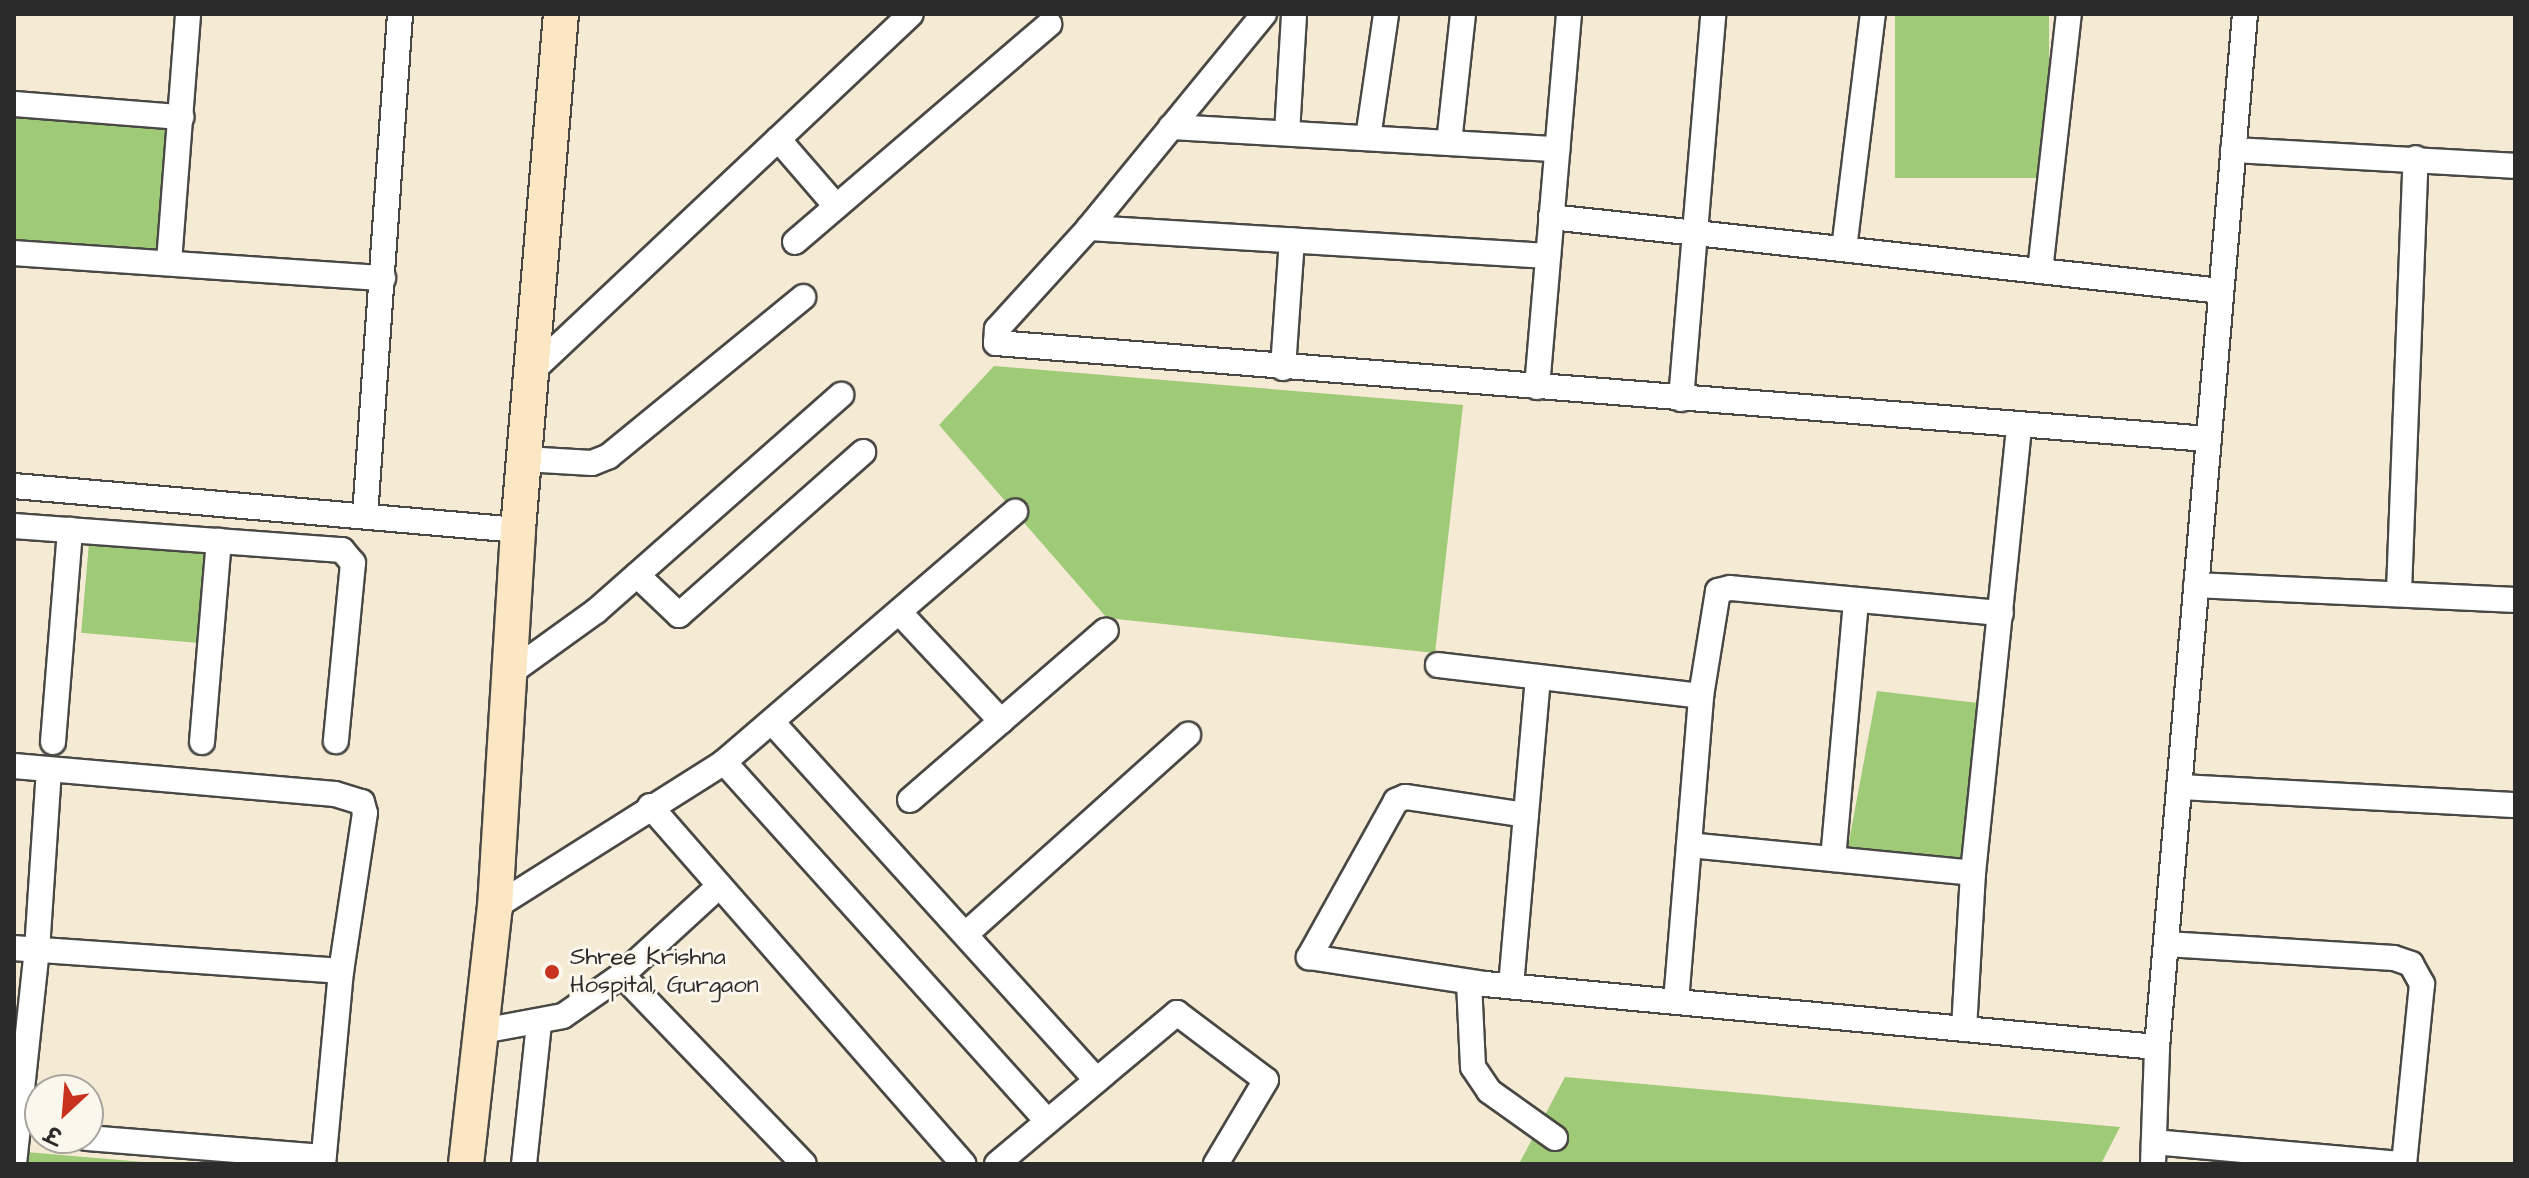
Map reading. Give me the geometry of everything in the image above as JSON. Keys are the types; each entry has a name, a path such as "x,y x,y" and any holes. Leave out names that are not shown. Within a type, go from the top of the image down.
{"street":[{"path":"169,262 188,14"},
{"path":"365,516 400,14"},
{"path":"466,1164 477,1032 495,907 518,530 561,14"},
{"path":"530,373 911,14"},
{"path":"1264,14 1089,228 997,329 996,343 2209,439"},
{"path":"1287,133 1294,14"},
{"path":"1368,138 1386,14"},
{"path":"1449,143 1463,14"},
{"path":"1537,387 1569,14"},
{"path":"1681,399 1713,14"},
{"path":"1844,249 1873,14"},
{"path":"2040,271 2069,14"},
{"path":"2166,944 2394,958 2411,964 2422,984 2403,1164 2153,1153 2157,1047 2245,14"},
{"path":"795,242 1049,24"},
{"path":"14,104 181,117"},
{"path":"1171,127 1557,149"},
{"path":"778,139 836,206"},
{"path":"2233,150 2515,166"},
{"path":"2399,591 2416,158"},
{"path":"1551,217 2221,291"},
{"path":"1089,228 1548,256"},
{"path":"1283,368 1292,240"},
{"path":"14,253 383,278"},
{"path":"524,459 592,463 609,456 803,297"},
{"path":"510,673 637,575 841,395"},
{"path":"1964,1029 1973,873 2019,425"},
{"path":"637,575 679,615 863,452"},
{"path":"14,486 518,530"},
{"path":"495,907 650,806 724,762 1015,512"},
{"path":"14,526 333,547 349,556 336,741"},
{"path":"53,742 70,530"},
{"path":"202,742 219,541"},
{"path":"2196,585 2399,591 2515,600"},
{"path":"1676,1002 1701,696 1718,591 1730,588 2001,613"},
{"path":"1833,859 1856,601"},
{"path":"900,613 1001,721"},
{"path":"910,800 1106,630"},
{"path":"1438,665 1701,696"},
{"path":"1511,986 1538,678"},
{"path":"772,722 967,933 1096,1079"},
{"path":"967,933 1188,735"},
{"path":"724,762 1045,1119"},
{"path":"14,766 356,798 365,813 341,971 323,1161 104,1140"},
{"path":"28,1074 26,949 49,769"},
{"path":"2179,787 2515,805"},
{"path":"1526,815 1405,797 1396,801 1309,952 1320,963 1469,982 2157,1047"},
{"path":"650,806 717,888 963,1164"},
{"path":"1689,845 1973,873"},
{"path":"477,1032 539,1024 563,1016 622,975 717,888"},
{"path":"26,949 341,971"},
{"path":"622,975 804,1164"},
{"path":"1469,982 1473,1067 1489,1091 1555,1138"},
{"path":"997,1164 1045,1119 1171,1013 1184,1015 1266,1080 1216,1164"},
{"path":"524,1164 539,1024"},
{"path":"14,1164 24,1143"}],"green space":[{"path":"1895,14 2049,14 2049,178 1895,178"},
{"path":"14,116 171,130 161,252 14,239"},
{"path":"994,366 1463,405 1435,653 1107,618 939,425"},
{"path":"89,543 207,553 199,643 81,633"},
{"path":"1877,691 1978,703 1967,864 1847,852"},
{"path":"1565,1077 2120,1127 2101,1164 1519,1164"},
{"path":"26,1154 50,1154 167,1164 25,1164"}],"place":[{"name":"Shree Krishna Hospital, Gurgaon","path":"552,972"}]}
